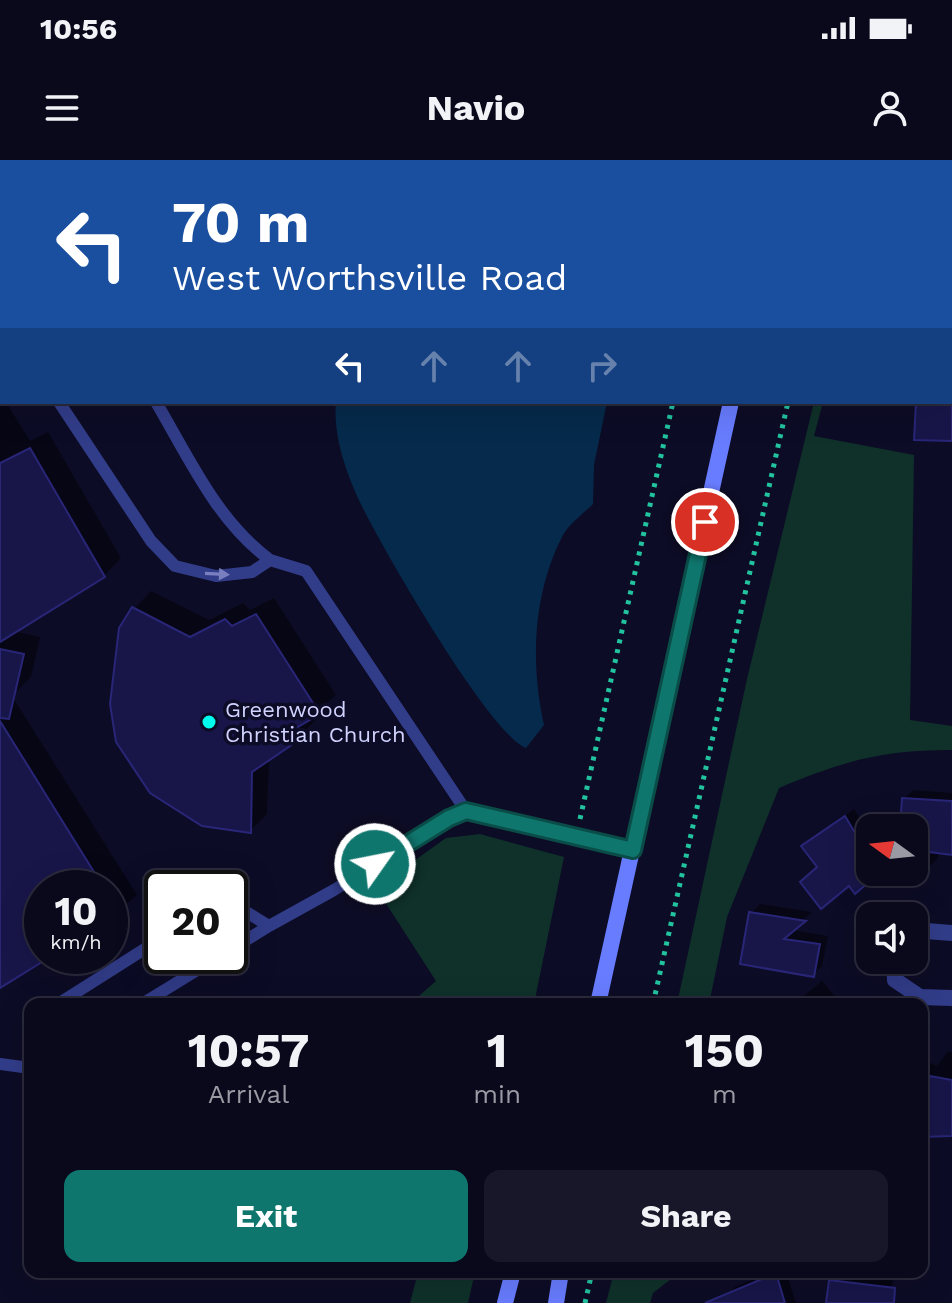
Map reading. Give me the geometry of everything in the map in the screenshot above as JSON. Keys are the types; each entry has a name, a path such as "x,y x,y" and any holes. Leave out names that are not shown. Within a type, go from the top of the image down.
{"main road":[{"path":"599,998 731,404"},
{"path":"505,1303 511,1278"},
{"path":"556,1303 560,1278"}],"street":[{"path":"928,931 952,933"},
{"path":"895,974 895,980 920,997 952,998"}],"lane":[{"path":"60,404 151,541 175,566 216,576 252,572 270,560"},
{"path":"157,404 216,506 249,544 270,560 306,571 466,811"},
{"path":"248,939 334,890 449,818 466,811 633,850"},
{"path":"248,913 269,926"},
{"path":"67,998 144,949"},
{"path":"152,998 191,974"},
{"path":"0,1064 24,1067"}],"path":[{"path":"582,808 673,404"},
{"path":"654,998 788,404"},
{"path":"585,1303 591,1278"}],"green space":[{"path":"814,404 822,404 814,436 914,455 910,720 952,726 952,750 904,752 863,759 779,788 727,917 710,998 678,998 747,679"},
{"path":"480,834 564,857 535,998 420,998 436,981 376,888 446,838"},
{"path":"416,1278 474,1278 468,1303 410,1303"},
{"path":"612,1278 672,1278 653,1293 650,1303 606,1303"}],"water":[{"path":"336,404 607,404 594,465 593,504 563,535 545,580 536,652 544,725 526,748 509,735 462,674 387,552 348,473 340,450"}],"building":[{"path":"916,404 952,404 952,441 914,440"},
{"path":"30,448 105,577 0,642 0,463"},
{"name":"Greenwood Christian Church","path":"132,607 190,637 225,619 232,626 256,614 320,714 293,730 299,740 252,772 251,833 202,826 150,793 116,742 110,704 119,628"},
{"path":"0,649 24,654 9,719 0,718"},
{"path":"0,721 93,870 24,870 24,973 0,988"},
{"path":"902,798 952,801 952,855 928,852 928,814 901,814"},
{"path":"845,816 856,834 856,886 864,886 855,894 849,886 821,909 800,882 817,867 801,846"},
{"path":"749,912 806,921 784,939 820,944 814,977 740,964"},
{"path":"930,1076 952,1080 952,1136 928,1137"},
{"path":"764,1278 778,1278 785,1303 705,1303"},
{"path":"829,1280 895,1288 894,1303 826,1303"}],"place":[{"name":"Greenwood Christian Church","path":"209,722"}],"route":[{"path":"375,864 449,818 466,811 633,850 705,522"}]}
